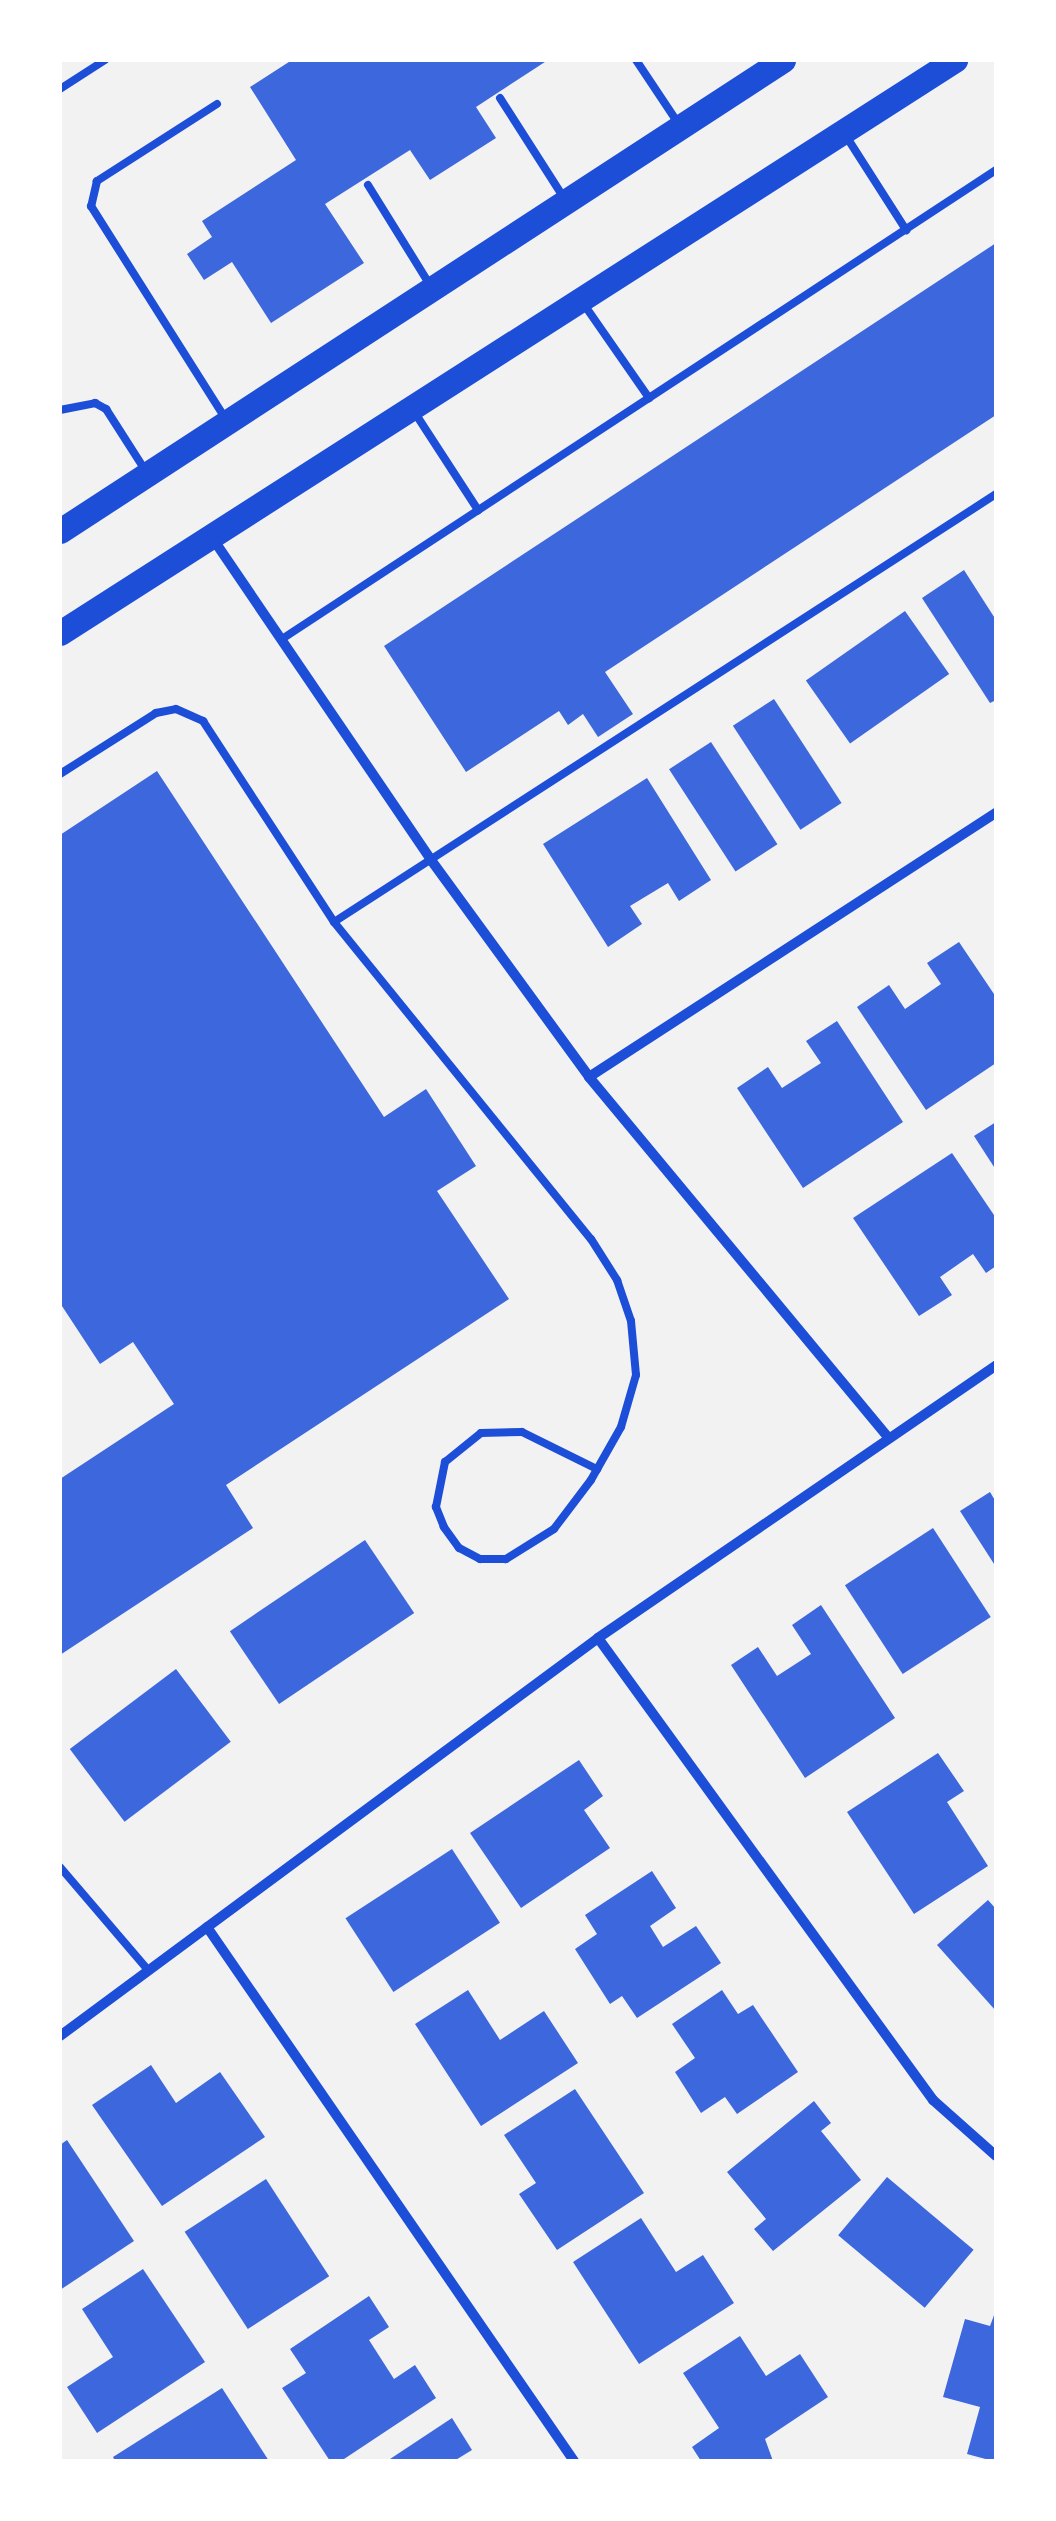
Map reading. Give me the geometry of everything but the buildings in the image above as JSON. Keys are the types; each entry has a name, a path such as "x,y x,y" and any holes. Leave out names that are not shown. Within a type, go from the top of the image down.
{"main road":[{"path":"60,633 955,60"},
{"path":"60,531 566,202 771,62"}],"street":[{"path":"211,536 430,860 589,1077 888,1437"},
{"path":"589,1077 996,812"},
{"path":"60,2036 598,1638 996,1365"},
{"path":"598,1638 933,2100 996,2156"},
{"path":"207,1927 574,2461"}],"lane":[{"path":"60,89 104,60"},
{"path":"636,60 681,126"},
{"path":"500,98 566,202"},
{"path":"217,104 98,180 90,206 227,422"},
{"path":"843,132 906,230"},
{"path":"282,640 996,170"},
{"path":"368,184 432,288"},
{"path":"580,300 649,398"},
{"path":"60,410 95,403 106,409 148,474"},
{"path":"410,408 478,510"},
{"path":"334,922 996,494"},
{"path":"60,774 156,713 176,709 202,721 334,922 543,1176 617,1280 631,1321 636,1375 620,1427 597,1469 554,1529 506,1559 480,1559 460,1548 436,1507 445,1462 459,1446 500,1428 544,1439 597,1469"},
{"path":"60,1867 64,1880 148,1970"}]}
